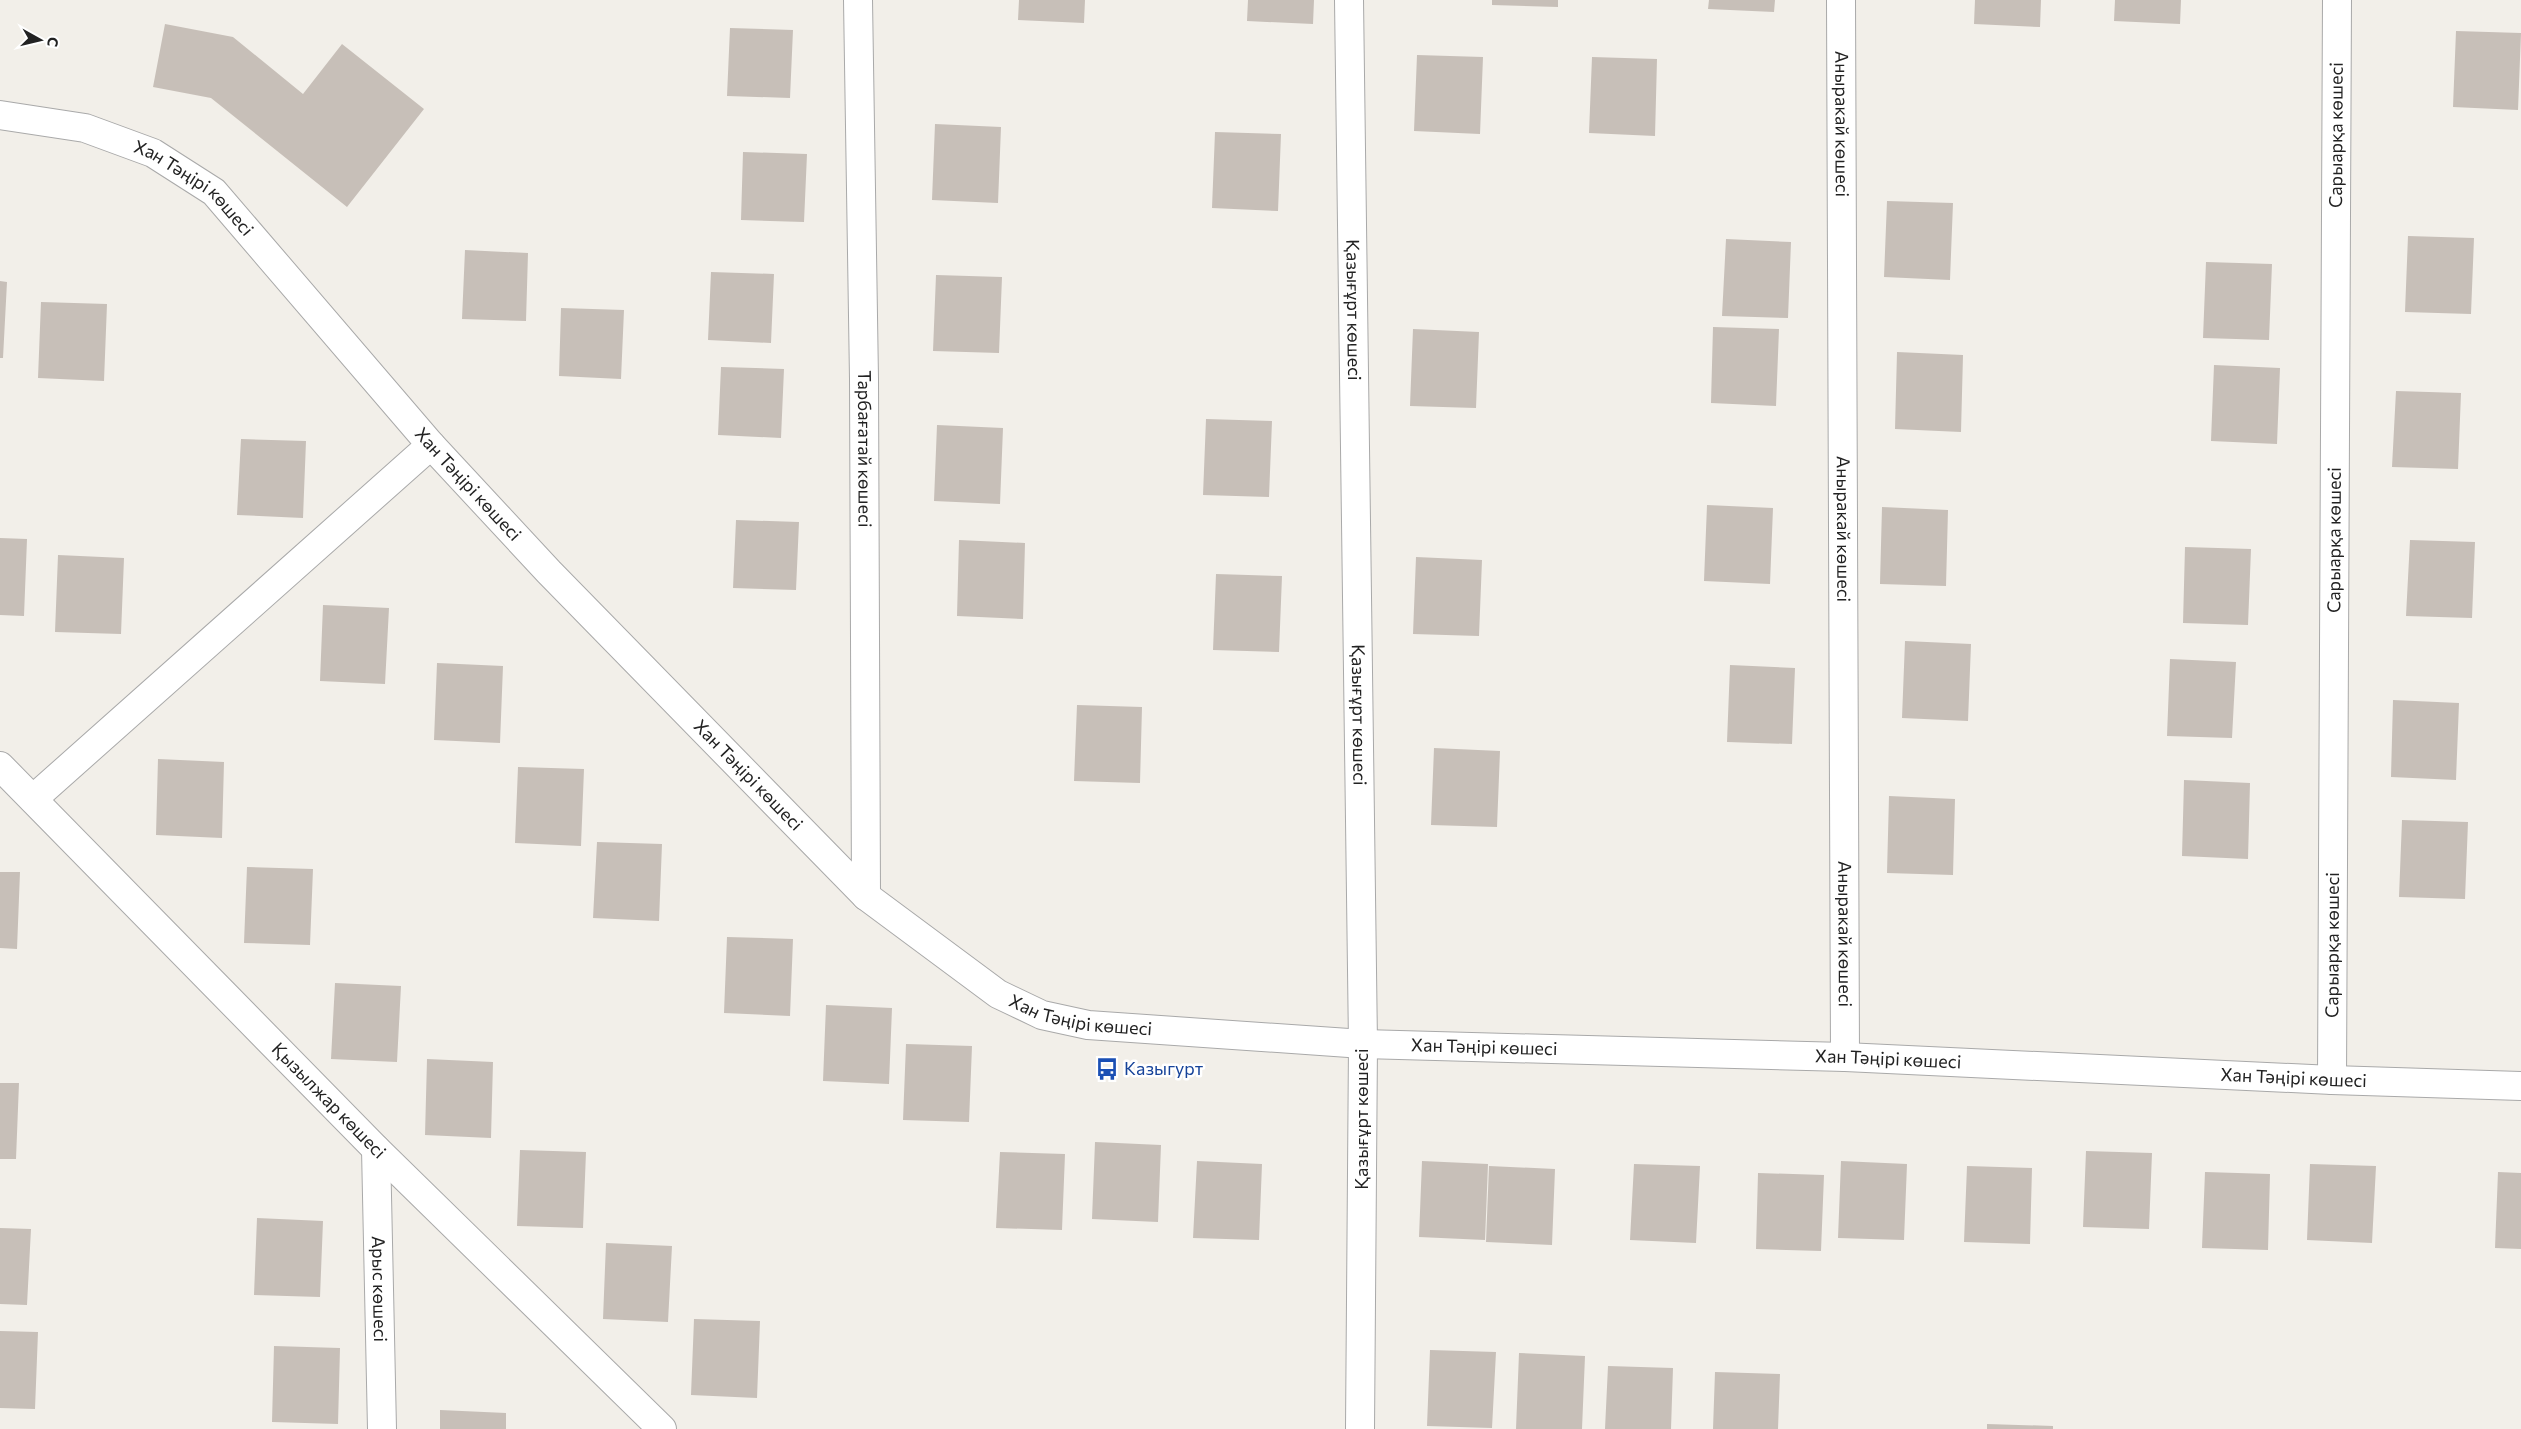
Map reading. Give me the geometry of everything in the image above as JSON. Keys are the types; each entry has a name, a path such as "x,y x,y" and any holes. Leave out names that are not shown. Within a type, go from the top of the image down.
{"street":[{"name":"Тарбағатай көшесі","path":"858,0 864,379 866,896"},
{"name":"Қазығұрт көшесі","path":"1349,0 1363,1044 1360,1429"},
{"name":"Аныракай көшесі","path":"1840,0 1845,1057"},
{"name":"Сарыарқа көшесі","path":"2332,1080 2337,0"},
{"name":"Хан Тәңірі көшесі","path":"0,115 85,128 153,153 214,192 431,444 549,572 866,896 998,994 1042,1015 1088,1025 1363,1044 1845,1057 2332,1080 2521,1086"},
{"path":"33,799 431,444"},
{"name":"Қызылжар көшесі","path":"0,766 376,1149 662,1429"},
{"name":"Арыс көшесі","path":"376,1149 382,1429"}],"building":[{"path":"1019,0 1085,0 1084,23 1018,20"},
{"path":"1248,0 1314,0 1313,24 1247,21"},
{"path":"1492,0 1558,0 1558,7 1492,5"},
{"path":"1709,0 1775,0 1774,12 1708,9"},
{"path":"1975,0 2041,0 2040,27 1974,24"},
{"path":"2115,0 2181,0 2180,24 2114,21"},
{"path":"165,24 233,37 303,94 342,44 424,109 347,207 211,98 153,87"},
{"path":"730,28 793,30 790,98 727,96"},
{"path":"2456,31 2521,33 2518,110 2453,107"},
{"path":"1417,55 1483,57 1480,134 1414,131"},
{"path":"1592,57 1657,59 1655,136 1589,133"},
{"path":"935,124 1001,127 998,203 932,200"},
{"path":"1215,132 1281,134 1278,211 1212,208"},
{"path":"743,152 807,154 804,222 741,220"},
{"path":"1887,201 1953,203 1950,280 1884,277"},
{"path":"2408,236 2474,238 2471,314 2405,312"},
{"path":"1726,239 1791,242 1788,318 1722,316"},
{"path":"465,250 528,253 526,321 462,319"},
{"path":"2206,262 2272,264 2269,340 2203,338"},
{"path":"711,272 774,274 771,343 708,340"},
{"path":"936,275 1002,277 999,353 933,351"},
{"path":"0,281 7,282 3,358 0,358"},
{"path":"41,302 107,304 104,381 38,378"},
{"path":"561,308 624,310 621,379 559,376"},
{"path":"1713,327 1779,329 1776,406 1711,403"},
{"path":"1413,329 1479,332 1476,408 1410,406"},
{"path":"1897,352 1963,355 1961,432 1895,429"},
{"path":"2214,365 2280,368 2277,444 2211,441"},
{"path":"721,367 784,369 781,438 718,435"},
{"path":"2396,391 2461,393 2458,469 2392,467"},
{"path":"1206,419 1272,421 1269,497 1203,495"},
{"path":"937,425 1003,428 1000,504 934,501"},
{"path":"241,439 306,441 303,518 237,515"},
{"path":"1707,505 1773,508 1770,584 1704,581"},
{"path":"1882,507 1948,510 1946,586 1880,584"},
{"path":"736,520 799,522 796,590 733,588"},
{"path":"0,538 27,539 24,616 0,615"},
{"path":"959,540 1025,543 1023,619 957,616"},
{"path":"2410,540 2475,542 2472,618 2406,616"},
{"path":"2185,547 2251,549 2248,625 2183,623"},
{"path":"58,555 124,558 121,634 55,632"},
{"path":"1416,557 1482,560 1479,636 1413,634"},
{"path":"1216,574 1282,576 1279,652 1213,650"},
{"path":"323,605 389,608 385,684 320,681"},
{"path":"1905,641 1971,644 1968,721 1902,718"},
{"path":"2170,659 2236,662 2232,738 2167,736"},
{"path":"437,663 503,666 500,743 434,740"},
{"path":"1730,665 1795,668 1792,744 1727,742"},
{"path":"2393,700 2459,703 2456,780 2391,777"},
{"path":"1077,705 1142,707 1140,783 1074,781"},
{"path":"1434,748 1500,751 1497,827 1431,825"},
{"path":"158,759 224,762 222,838 156,835"},
{"path":"518,767 584,769 581,846 515,843"},
{"path":"2184,780 2250,783 2248,859 2182,856"},
{"path":"1889,796 1955,799 1953,875 1887,873"},
{"path":"2402,820 2468,822 2465,899 2399,897"},
{"path":"597,842 662,844 659,921 593,918"},
{"path":"247,867 313,869 310,945 244,943"},
{"path":"0,872 20,872 17,949 0,948"},
{"path":"727,937 793,939 790,1016 724,1013"},
{"path":"335,983 401,986 397,1062 331,1059"},
{"path":"826,1005 892,1008 889,1084 823,1081"},
{"path":"906,1044 972,1046 969,1122 903,1120"},
{"path":"427,1059 493,1062 491,1138 425,1135"},
{"path":"0,1083 19,1083 16,1159 0,1159"},
{"path":"1095,1142 1161,1145 1158,1222 1092,1219"},
{"path":"520,1150 586,1152 583,1228 517,1226"},
{"path":"2086,1151 2152,1153 2149,1229 2083,1227"},
{"path":"1000,1152 1065,1154 1062,1230 996,1228"},
{"path":"1197,1161 1262,1164 1259,1240 1193,1238"},
{"path":"1422,1161 1488,1164 1485,1240 1419,1237"},
{"path":"1841,1161 1907,1164 1904,1240 1838,1238"},
{"path":"1634,1164 1700,1166 1696,1243 1630,1240"},
{"path":"2310,1164 2376,1166 2372,1243 2307,1240"},
{"path":"1489,1166 1555,1169 1552,1245 1486,1242"},
{"path":"1967,1166 2032,1168 2030,1244 1964,1242"},
{"path":"2205,1172 2270,1174 2268,1250 2202,1248"},
{"path":"2498,1172 2521,1173 2521,1249 2495,1248"},
{"path":"1758,1173 1824,1175 1821,1251 1756,1249"},
{"path":"257,1218 323,1221 320,1297 254,1295"},
{"path":"0,1228 31,1229 27,1305 0,1304"},
{"path":"606,1243 672,1246 668,1322 603,1319"},
{"path":"694,1319 760,1321 757,1398 691,1395"},
{"path":"0,1331 38,1332 35,1409 0,1408"},
{"path":"274,1346 340,1348 338,1424 272,1422"},
{"path":"1430,1350 1496,1352 1492,1428 1427,1426"},
{"path":"1519,1353 1585,1356 1582,1429 1516,1429"},
{"path":"1608,1366 1673,1368 1671,1429 1605,1429"},
{"path":"1715,1372 1780,1374 1778,1429 1713,1429"},
{"path":"440,1410 506,1413 506,1429 440,1429"},
{"path":"1987,1424 2053,1426 2053,1429 1987,1429"}],"place":[{"name":"Казыгурт","path":"1107,1069"}]}
